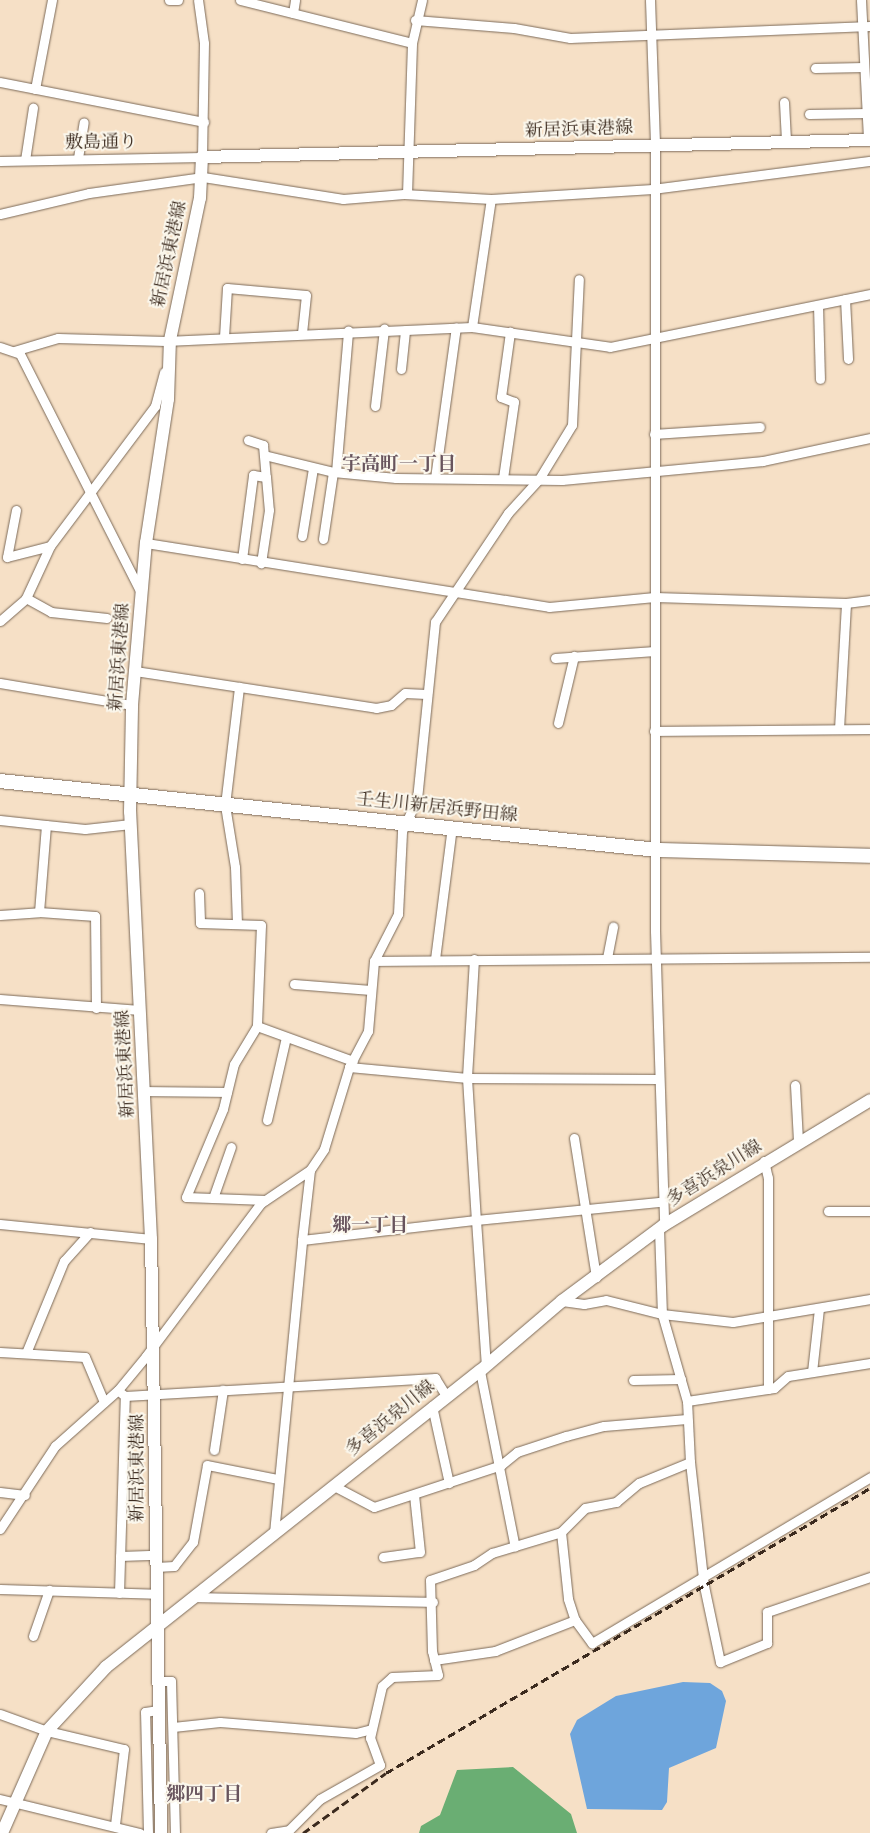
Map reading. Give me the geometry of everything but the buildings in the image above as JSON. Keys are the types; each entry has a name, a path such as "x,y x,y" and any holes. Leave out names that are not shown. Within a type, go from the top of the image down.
{"main road":[{"name":"新居浜東港線","path":"161,1833 155,1628 156,1561 154,1394 151,1348 151,1239 131,824 132,705 146,543 168,399 168,341 203,177 202,157 869,140"},
{"name":"壬生川新居浜野田線","path":"0,781 131,796 452,826 658,850 870,856"},
{"name":"多喜浜泉川線","path":"2,1833 47,1731 106,1667 196,1597 446,1394 483,1369 562,1301 662,1227 764,1161 870,1100"}],"street":[{"path":"35,89 52,0"},
{"path":"169,0 178,0"},
{"path":"198,0 204,43 202,157"},
{"path":"242,0 412,43"},
{"path":"293,12 295,0"},
{"path":"407,194 406,152 412,43 415,20 422,0"},
{"path":"650,0 655,144 653,189 654,434 652,471 655,597 654,731 658,850 662,1314 687,1401 690,1462 703,1575 720,1662 767,1644 767,1612 870,1578"},
{"path":"862,0 866,26 864,68 869,140"},
{"path":"415,20 514,28 570,38 866,26"},
{"path":"815,68 864,68"},
{"path":"0,82 204,122"},
{"path":"784,102 786,141"},
{"path":"25,160 33,108"},
{"path":"809,114 866,112"},
{"path":"78,158 84,122"},
{"name":"敷島通り","path":"0,161 202,157"},
{"path":"0,214 89,193 203,177 342,199 407,194 491,199 653,189 870,161"},
{"path":"472,326 491,199"},
{"path":"0,1530 25,1495 55,1446 104,1402 121,1393 151,1348 265,1200 310,1170 324,1149 351,1064 368,1031 374,961 398,914 405,822 417,799 426,694 435,622 452,592 508,513 539,479 572,425 578,342 579,279"},
{"path":"224,337 227,288 306,295 302,333"},
{"path":"14,351 58,338 168,341 472,326 610,347 653,340 870,294"},
{"path":"845,299 848,359"},
{"path":"818,305 820,379"},
{"path":"436,478 456,328"},
{"path":"375,406 384,329"},
{"path":"401,369 404,330"},
{"path":"323,539 334,472 348,331"},
{"path":"504,478 514,402 501,397 510,332"},
{"path":"0,621 26,598 50,546 89,490 155,406 164,376 168,341"},
{"path":"0,348 20,354 141,592"},
{"path":"654,434 760,426"},
{"path":"264,455 334,472 436,478 539,479 763,461 870,438"},
{"path":"248,440 259,441 264,455 269,510 261,563"},
{"path":"302,536 312,468"},
{"path":"242,559 253,475 266,477"},
{"path":"4,560 16,510"},
{"path":"146,543 549,608 655,597 846,603 870,600"},
{"path":"4,560 50,546"},
{"path":"26,598 51,612 108,618"},
{"path":"839,729 846,603"},
{"path":"555,658 655,651"},
{"path":"558,723 574,656"},
{"path":"135,671 376,708 391,705 405,693 426,694"},
{"path":"0,683 132,705"},
{"path":"237,924 235,867 225,805 239,688"},
{"path":"654,731 870,729"},
{"path":"0,820 85,829 131,824"},
{"path":"39,912 46,825"},
{"path":"435,959 452,826"},
{"path":"199,893 200,923 261,925 257,1026 234,1064 227,1092 186,1197 265,1200"},
{"path":"0,916 39,912 95,916 96,1008"},
{"path":"607,958 612,927"},
{"path":"374,961 435,959 870,957"},
{"path":"474,959 467,1078 483,1369 515,1547"},
{"path":"294,984 371,990"},
{"path":"0,1000 140,1010"},
{"path":"257,1026 351,1064 467,1078 659,1079"},
{"path":"267,1120 286,1037"},
{"path":"796,1085 798,1142"},
{"path":"144,1091 227,1092"},
{"path":"574,1138 596,1277"},
{"path":"213,1198 231,1147"},
{"path":"764,1161 768,1178 768,1389"},
{"path":"274,1533 310,1170"},
{"path":"302,1240 476,1220 661,1202"},
{"path":"828,1211 870,1211"},
{"path":"0,1224 151,1239"},
{"path":"26,1353 64,1261 90,1232"},
{"path":"562,1301 584,1304 606,1300 662,1314 733,1322 870,1299"},
{"path":"812,1372 819,1309"},
{"path":"0,1352 86,1357 104,1402"},
{"path":"687,1401 768,1389 788,1376 870,1363"},
{"path":"121,1393 154,1394 435,1378 446,1394"},
{"path":"633,1380 681,1379"},
{"path":"214,1450 223,1390"},
{"path":"119,1593 121,1393"},
{"path":"432,1406 449,1483"},
{"path":"334,1486 374,1507 501,1465 517,1452 604,1426 687,1419"},
{"path":"271,1833 289,1830 320,1799 380,1765 370,1738 382,1686 392,1677 438,1675 434,1660 433,1602 430,1580 515,1547 561,1532 585,1508 616,1502 639,1483 690,1462"},
{"path":"120,1556 156,1561 174,1566 193,1542 207,1465 278,1479"},
{"path":"561,1532 568,1599 575,1620 592,1643 870,1477"},
{"path":"0,1492 25,1495"},
{"path":"383,1557 420,1552 414,1495"},
{"path":"0,1589 155,1594"},
{"path":"33,1636 50,1590"},
{"path":"196,1597 433,1602"},
{"path":"434,1660 495,1651 575,1620"},
{"path":"156,1681 171,1681 175,1833"},
{"path":"148,1833 145,1712 157,1710"},
{"path":"0,1714 47,1731 124,1749 116,1825"},
{"path":"173,1727 220,1722 356,1733 372,1729"},
{"path":"0,1799 14,1804 116,1825 140,1833"}],"green space":[{"path":"513,1767 571,1814 577,1833 419,1833 421,1826 440,1815 457,1770"}],"water":[{"path":"683,1682 710,1683 722,1691 726,1701 716,1748 669,1768 667,1802 662,1810 587,1809 570,1734 577,1720 616,1696"}],"railway":[{"path":"303,1833 386,1773 870,1488"}],"district":[{"name":"宇高町一丁目","path":"399,465"},
{"name":"郷一丁目","path":"370,1226"},
{"name":"郷四丁目","path":"204,1795"}]}
